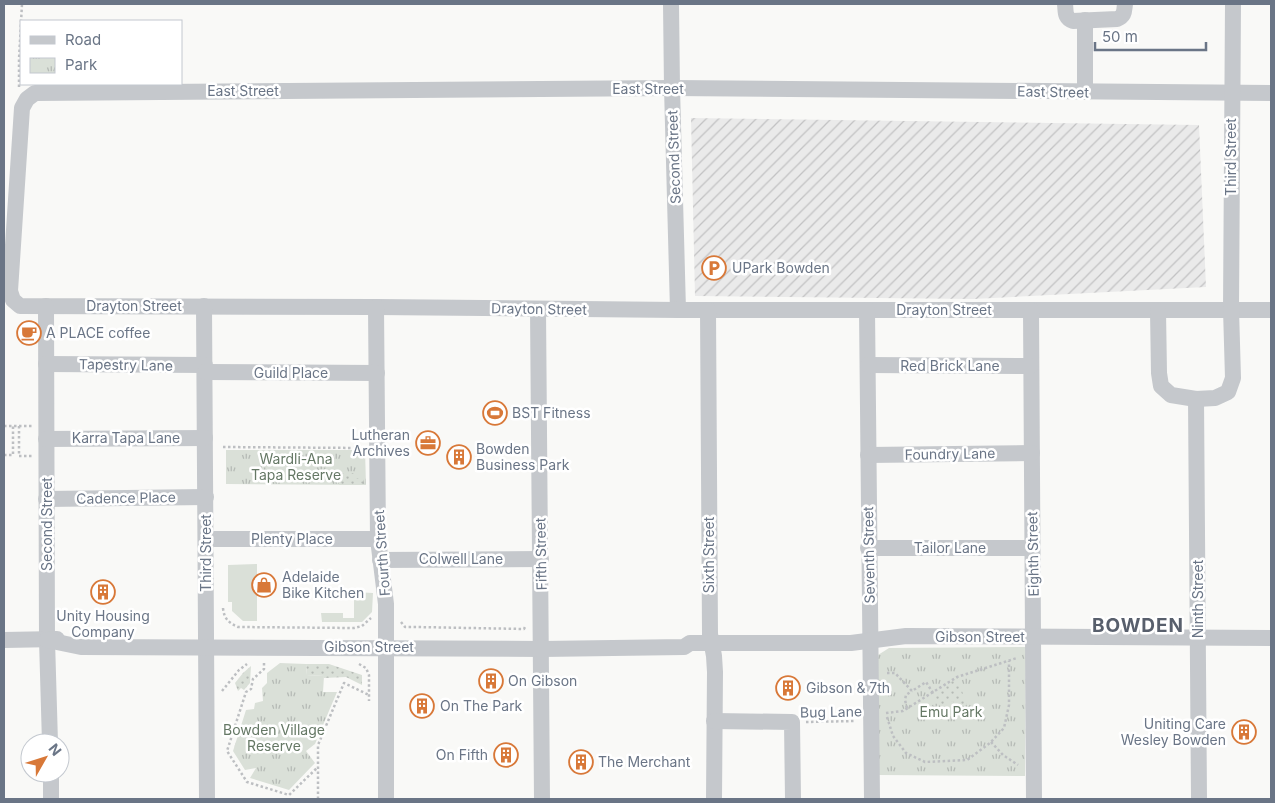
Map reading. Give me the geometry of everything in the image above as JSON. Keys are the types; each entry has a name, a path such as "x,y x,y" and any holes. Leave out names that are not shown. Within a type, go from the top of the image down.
{"street":[{"name":"Second Street","path":"672,4 672,88 678,310"},
{"path":"1066,4 1066,15 1069,19 1085,20 1122,17 1125,4"},
{"name":"Third Street","path":"1231,310 1233,4"},
{"path":"1085,20 1086,92"},
{"name":"East Street","path":"27,99 35,93 44,92 672,88 1271,93"},
{"name":"Drayton Street","path":"27,99 22,108 10,292 13,300 20,306 678,310 1271,310"},
{"name":"Second Street","path":"46,306 47,640 50,733"},
{"name":"Third Street","path":"204,306 207,799"},
{"name":"Fourth Street","path":"376,307 378,539 386,604 386,799"},
{"name":"Fifth Street","path":"538,309 542,799"},
{"name":"Sixth Street","path":"708,310 710,634 715,672 714,799"},
{"name":"Seventh Street","path":"867,310 870,642 876,716 872,799"},
{"name":"Eighth Street","path":"1031,310 1034,799"},
{"path":"1158,311 1161,386 1171,395 1196,399 1215,398 1228,392 1234,378 1231,310"},
{"name":"Tapestry Lane","path":"46,364 205,369"},
{"name":"Red Brick Lane","path":"868,365 1031,366"},
{"name":"Guild Place","path":"205,369 377,373"},
{"name":"Ninth Street","path":"1196,399 1199,799"},
{"name":"Karra Tapa Lane","path":"46,439 205,438"},
{"name":"Foundry Lane","path":"868,455 1032,453"},
{"name":"Cadence Place","path":"46,499 206,497"},
{"name":"Plenty Place","path":"206,539 378,539"},
{"name":"Tailor Lane","path":"868,548 1032,548"},
{"name":"Colwell Lane","path":"380,560 541,559"},
{"name":"Gibson Street","path":"4,640 47,640 81,636 207,642 542,644 682,638 690,643 870,642 906,636 1033,645 1199,638 1271,638"},
{"path":"714,721 792,722 793,799"},
{"path":"51,783 51,799"}],"path":[{"path":"21,20 22,4"},
{"path":"20,44 18,85 27,99"},
{"path":"4,426 32,426"},
{"path":"4,455 13,455 14,426"},
{"path":"19,426 19,456 46,456"},
{"path":"223,447 370,448"},
{"path":"222,607 224,615 238,629 354,628 362,626 373,615"},
{"path":"400,621 405,627 416,629 524,629 527,624 527,617 542,616"},
{"path":"515,628 515,633"},
{"name":"Bug Lane","path":"792,722 876,716 902,711 957,677 1009,661 1026,653 1033,645"},
{"path":"221,685 221,692 239,670 252,660 245,660"},
{"path":"258,660 265,660 264,669 253,679 251,689 246,692 228,751 247,782 289,797 318,766"},
{"path":"876,716 906,753 926,762 967,760 991,742 1004,728 1009,705 1009,661"},
{"path":"355,663 366,668 369,681"},
{"path":"880,673 895,672 912,691"},
{"path":"907,708 906,695 926,682 933,693"},
{"path":"318,799 318,745 344,683 369,694"},
{"path":"991,742 1003,755 1019,766 1034,769"}],"shaded area":[{"path":"691,118 1199,125 1206,287 973,299 695,296"}],"green space":[{"name":"Wardli-Ana Tapa Reserve","path":"226,450 365,450 366,485 226,484"},
{"path":"338,473 354,473 354,478 363,479 363,485 339,485"},
{"path":"257,564 257,621 243,621 232,611 232,602 228,602 228,565"},
{"path":"354,592 373,593 372,612 362,622 322,622 321,613 343,613 343,618 354,618"},
{"name":"Emu Park","path":"1026,647 1025,776 878,775 878,655 889,648"},
{"name":"Bowden Village Reserve","path":"280,663 306,664 307,675 324,676 323,692 337,692 315,744 306,751 315,763 289,790 250,778 256,768 245,770 233,751 246,710 254,709 255,703 263,701 262,688 267,683 267,673"},
{"path":"306,664 329,664 362,675 362,685 346,677 324,678 324,676 307,675"},
{"path":"251,666 250,683 244,690 241,688 238,691 235,683"},
{"path":"957,677 967,705 956,707 953,701 940,706 933,693"}],"place":[{"name":"UPark Bowden","path":"714,268"},
{"name":"A PLACE coffee","path":"29,333"},
{"name":"BST Fitness","path":"495,413"},
{"name":"Lutheran Archives","path":"428,443"},
{"name":"Bowden Business Park","path":"459,457"},
{"name":"Adelaide Bike Kitchen","path":"264,585"},
{"name":"Unity Housing Company","path":"103,592"},
{"name":"On Gibson","path":"491,681"},
{"name":"Gibson & 7th","path":"788,688"},
{"name":"On The Park","path":"422,706"},
{"name":"Uniting Care Wesley Bowden","path":"1244,732"},
{"name":"On Fifth","path":"506,755"},
{"name":"The Merchant","path":"581,762"}],"district":[{"name":"BOWDEN","path":"1138,625"}]}
